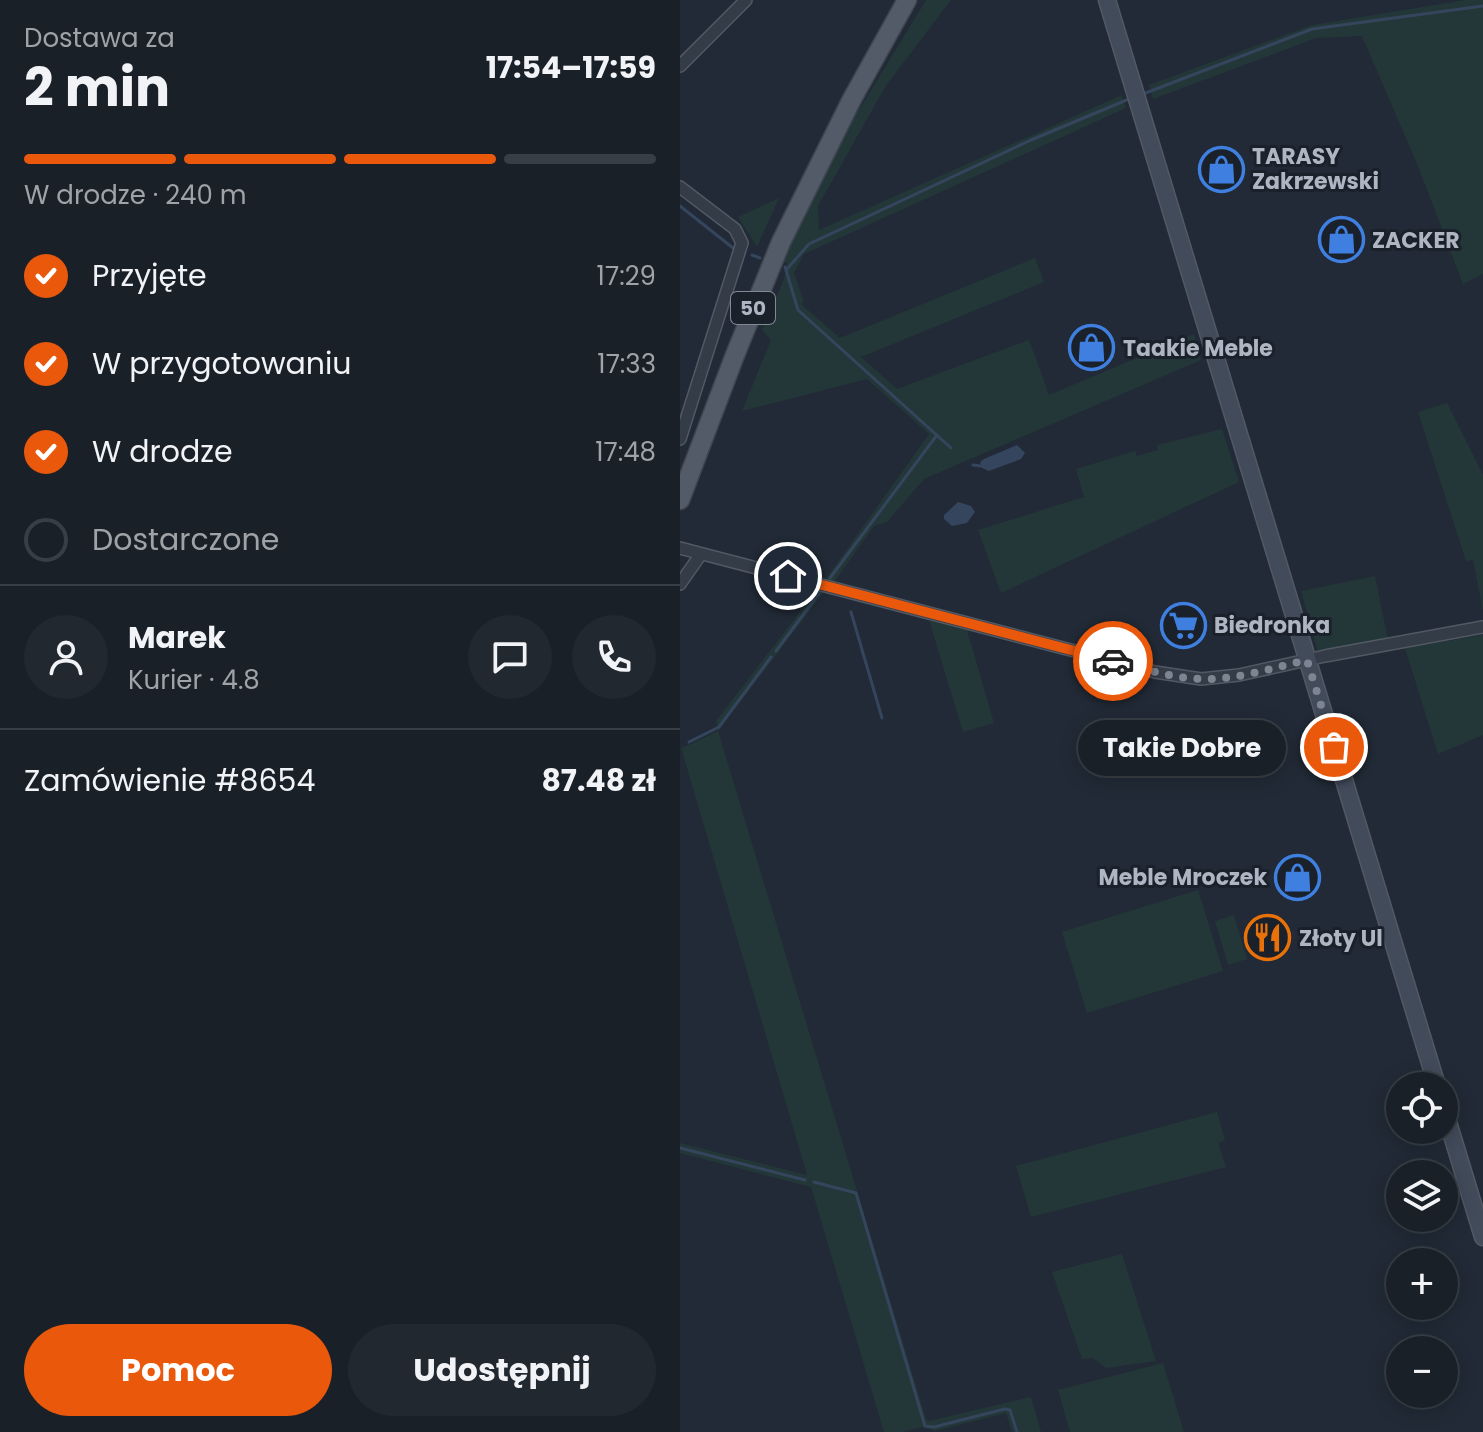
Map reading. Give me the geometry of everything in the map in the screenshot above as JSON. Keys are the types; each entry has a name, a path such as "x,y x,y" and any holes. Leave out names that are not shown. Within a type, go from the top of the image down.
{"main road":[{"name":"50","path":"680,500 772,263 841,122 907,0"},
{"name":"50","path":"841,122 858,102 921,0"}],"street":[{"path":"680,66 746,0"},
{"path":"1107,0 1433,1072"},
{"path":"680,187 735,229 742,243 680,439"},
{"path":"680,548 1176,676 1212,679 1483,627"},
{"path":"680,584 701,554"},
{"path":"1455,1144 1483,1237"}],"shaded area":[{"path":"926,0 951,0 885,87 818,206 819,230 1122,95 1126,108 804,254 794,273 804,302 801,304 840,338 1035,258 1044,282 861,357 897,389 1029,340 1049,395 1194,334 1201,360 924,479 887,522 874,526 834,582 825,580 929,434 867,379 742,411 771,340 762,330 784,279 787,263 781,261 846,131"},
{"path":"1466,0 1483,0 1483,274 1463,284 1418,166 1362,36 1316,38 1153,99 1149,85 1312,25"},
{"path":"779,198 757,247 738,217"},
{"path":"1447,403 1483,475 1483,611 1473,560 1466,561 1418,412"},
{"path":"1222,429 1239,482 1001,593 978,530 1084,497 1076,469 1135,451 1137,456 1158,450 1157,445"},
{"path":"1375,576 1388,640 1318,652 1301,591"},
{"path":"817,590 824,592 718,731 716,721"},
{"path":"929,620 967,630 994,723 963,732"},
{"path":"1483,635 1483,735 1438,754 1405,648"},
{"path":"718,731 926,1419 929,1421 1031,1397 1041,1432 1012,1432 1006,1413 935,1431 922,1427 884,1432 811,1187 680,1153 680,1143 807,1175 680,744 682,748"},
{"path":"1198,890 1223,971 1087,1013 1062,932"},
{"path":"1234,915 1247,959 1228,965 1215,921"},
{"path":"1217,1112 1225,1140 1218,1143 1226,1167 1031,1217 1016,1166"},
{"path":"1122,1254 1156,1361 1106,1368 1093,1358 1082,1359 1052,1272"},
{"path":"1163,1363 1184,1432 1070,1432 1058,1390"}],"water":[{"path":"1017,445 1025,453 1021,459 989,471 982,468 980,462 984,459"},
{"path":"958,502 971,506 975,512 967,523 952,526 944,515"}],"waterway":[{"path":"1143,94 1312,29 1483,6"},
{"path":"787,269 809,244 1031,140 1129,99"},
{"path":"680,206 733,248"},
{"path":"752,255 760,258"},
{"path":"785,267 798,310 951,448"},
{"path":"830,578 937,435"},
{"path":"973,465 981,466"},
{"path":"776,651 820,592"},
{"path":"851,612 882,718"},
{"path":"689,742 719,727 771,657"},
{"path":"680,1148 805,1180"},
{"path":"814,1182 856,1193 925,1426 934,1427 1005,1409 1010,1410 1017,1432"}],"way so far":[{"path":"1113,661 1155,672 1212,679 1307,660 1334,747"}],"place":[{"name":"TARASY Zakrzewski","path":"1221,169"},
{"name":"ZACKER","path":"1341,240"},
{"name":"Taakie Meble","path":"1092,348"},
{"name":"Biedronka","path":"1183,625"},
{"name":"Takie Dobre","path":"1334,747"},
{"name":"Meble Mroczek","path":"1298,877"},
{"name":"Złoty Ul","path":"1268,938"}],"route":[{"path":"788,576 1113,661"}]}
